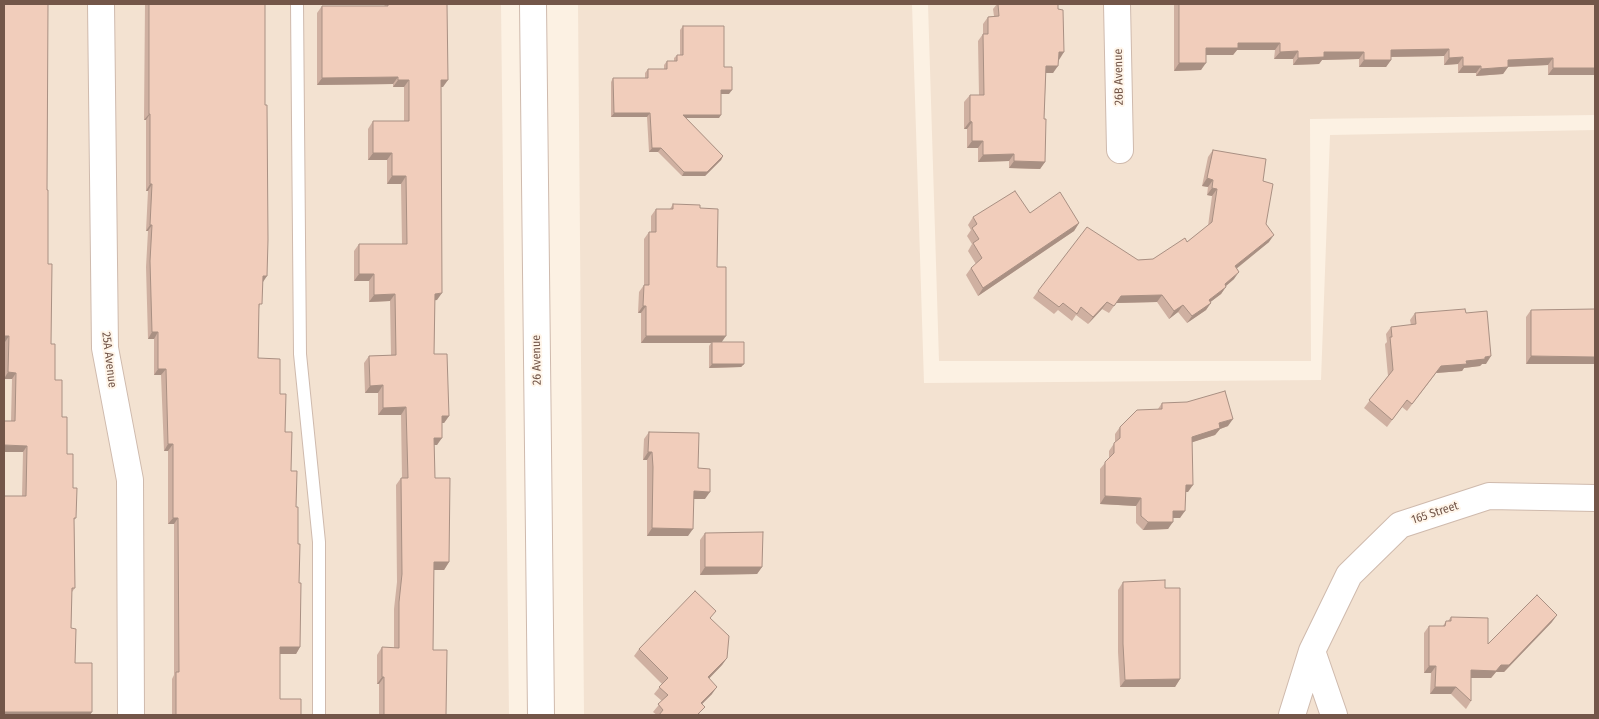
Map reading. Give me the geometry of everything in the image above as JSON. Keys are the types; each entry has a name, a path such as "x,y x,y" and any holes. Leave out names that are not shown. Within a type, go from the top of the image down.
{"street":[{"name":"25A Avenue","path":"101,4 105,348 130,480 130,715"},
{"name":"26 Avenue","path":"533,4 541,715"},
{"name":"26B Avenue","path":"1117,4 1120,150"},
{"name":"165 Street","path":"1292,715 1312,651 1349,575 1400,525 1489,496 1595,498"},
{"path":"1312,651 1334,715"}],"lane":[{"path":"297,4 300,354 319,542 319,715"}],"shaded area":[{"path":"4,4 501,4 509,715 4,715"},
{"path":"578,4 912,4 924,383 1321,380 1330,135 1595,130 1595,715 584,715"},
{"path":"928,4 1595,4 1595,115 1310,119 1311,361 939,361"}],"building":[{"path":"4,4 48,4 47,190 48,264 52,264 51,344 55,344 55,380 62,380 62,417 67,417 67,454 73,454 73,488 77,488 76,518 74,518 75,588 72,588 71,628 76,629 75,663 92,663 92,712 4,712 4,496 26,496 27,446 4,445 4,421 15,421 16,373 8,372 9,336 4,336"},
{"path":"149,4 265,4 268,240 267,276 263,276 262,304 259,304 258,358 280,359 280,394 286,394 285,432 292,432 291,471 297,471 296,507 298,507 298,544 300,544 299,583 301,583 300,647 280,647 280,699 301,699 301,715 176,715 176,672 179,672 178,518 173,518 173,444 168,444 166,369 158,369 158,332 152,332"},
{"path":"388,4 447,4 448,80 441,80 442,293 435,294 434,354 447,354 449,416 442,416 442,438 434,438 435,478 450,478 449,562 434,562 433,650 447,650 446,715 384,715 382,647 399,648 399,602 402,574 401,478 408,478 406,407 383,408 383,385 370,386 369,356 396,355 395,294 374,295 374,274 359,274 359,244 407,244 406,176 392,176 392,153 373,153 373,121 409,121 409,80 398,80 398,77 322,78 322,6 388,6"},
{"path":"998,4 1058,4 1058,9 1063,10 1064,52 1059,52 1058,66 1046,66 1045,162 1014,161 1014,154 983,155 983,141 972,141 970,95 984,95 983,34 988,34 988,17 999,16"},
{"path":"1179,4 1595,4 1595,68 1553,68 1553,58 1508,60 1508,67 1481,69 1481,66 1463,66 1463,57 1449,58 1449,49 1391,50 1391,60 1364,60 1364,52 1324,52 1324,57 1298,58 1298,51 1280,52 1280,43 1238,43 1238,48 1206,48 1206,63 1179,63"},
{"path":"683,26 724,26 724,67 732,67 732,90 721,90 721,115 683,115 723,156 707,172 684,172 661,148 652,148 650,113 614,113 613,78 648,78 648,69 667,69 667,61 677,61 677,55 683,55"},
{"path":"1213,150 1266,159 1263,181 1273,184 1266,224 1274,235 1235,266 1239,272 1225,284 1226,287 1209,300 1211,303 1192,316 1183,305 1174,311 1162,295 1121,296 1114,306 1107,302 1093,317 1081,307 1077,314 1063,303 1059,307 1038,291 1087,227 1138,260 1153,259 1185,238 1187,242 1212,222 1217,189 1212,188 1213,180 1207,178"},
{"path":"1015,191 1030,213 1060,192 1079,223 983,288 971,268 982,258 973,243 979,239 972,228 977,224 973,217"},
{"path":"673,204 700,205 700,208 718,209 717,267 726,267 726,336 646,336 646,306 643,306 644,285 649,285 649,232 656,232 656,209 673,209"},
{"path":"1465,309 1466,313 1487,311 1491,356 1485,357 1485,359 1466,361 1467,364 1441,366 1412,404 1407,400 1392,420 1369,400 1393,370 1391,327 1416,324 1415,313"},
{"path":"1595,309 1595,357 1531,356 1531,310"},
{"path":"712,342 744,342 744,364 712,364"},
{"path":"1225,391 1233,419 1219,423 1220,428 1192,437 1193,485 1186,485 1185,511 1173,511 1173,522 1148,522 1141,516 1141,498 1105,496 1105,462 1114,453 1114,443 1120,438 1120,427 1137,410 1162,409 1162,403 1187,402"},
{"path":"649,432 699,433 698,468 710,469 710,492 694,491 693,529 652,528 653,467 652,452 648,452"},
{"path":"763,532 762,567 705,567 705,533"},
{"path":"1165,580 1165,588 1180,588 1180,679 1125,680 1123,582"},
{"path":"695,591 716,611 710,618 729,636 727,658 708,677 717,687 701,703 705,707 697,715 659,715 663,710 658,704 668,695 659,687 668,678 639,649"},
{"path":"1537,595 1557,615 1509,665 1501,665 1496,671 1471,670 1471,701 1456,687 1435,687 1436,666 1429,666 1429,626 1445,626 1446,621 1451,621 1451,617 1488,618 1488,644"}]}
